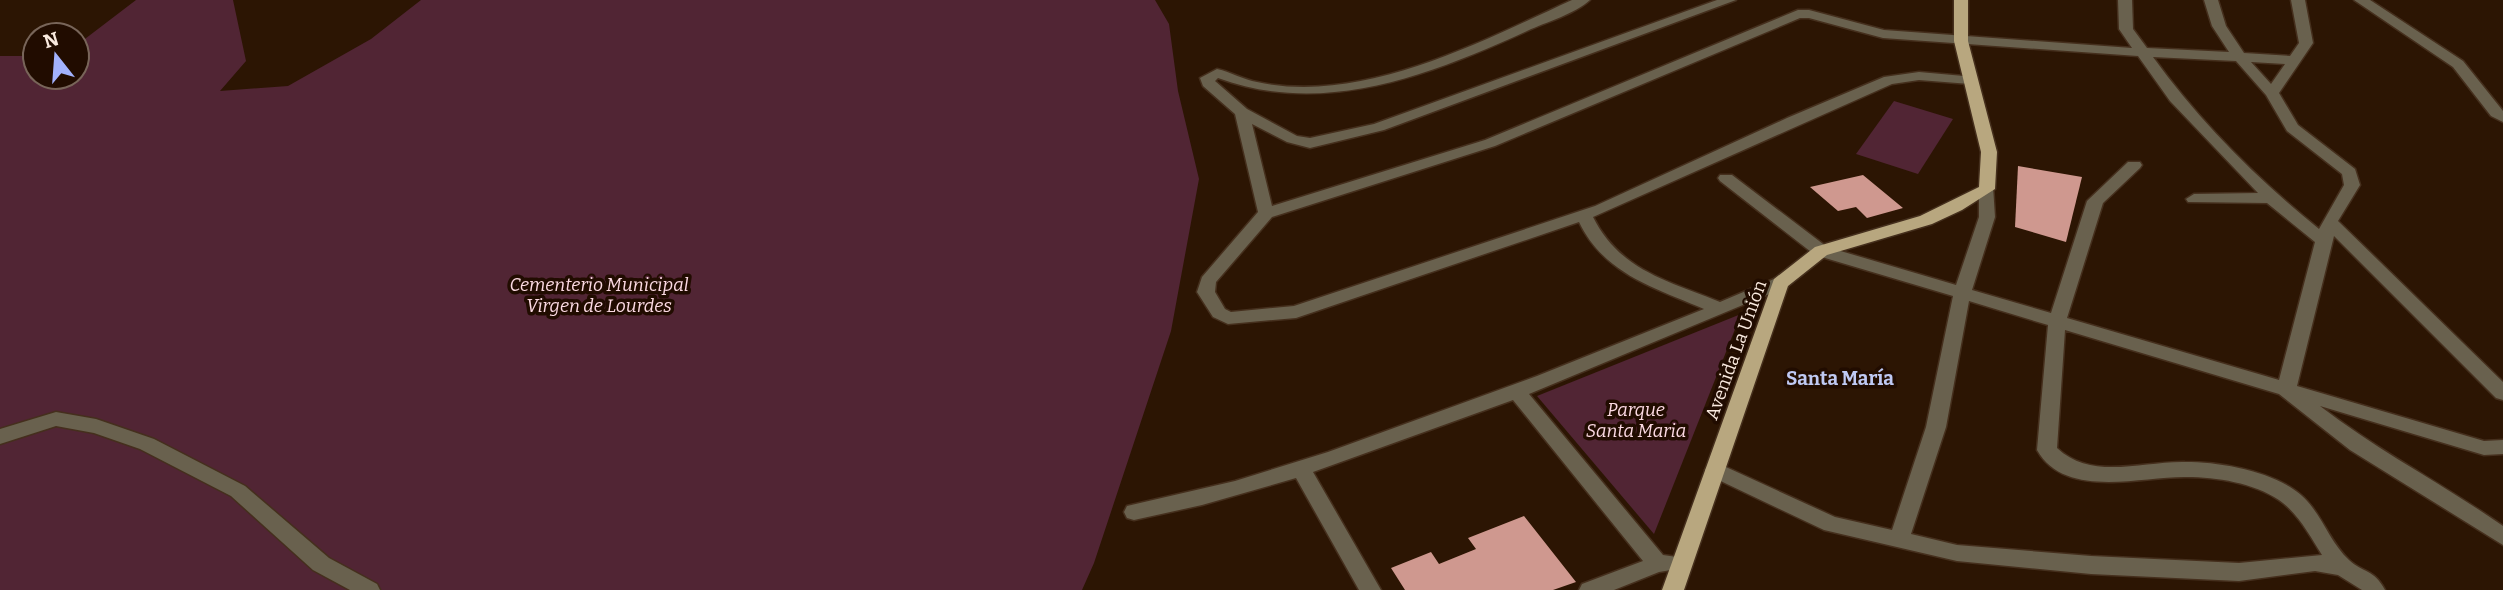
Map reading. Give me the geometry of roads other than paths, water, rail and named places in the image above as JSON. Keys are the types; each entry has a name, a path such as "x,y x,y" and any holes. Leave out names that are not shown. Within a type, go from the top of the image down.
{"main road":[{"path":"1961,0 1961,41 1989,152 1987,189"},
{"name":"Avenida La Unión","path":"1673,590 1780,283 1821,251 1926,220 1987,189"}],"street":[{"path":"1583,0 1467,53 1387,78 1333,88 1298,90 1257,86 1217,73 1209,75 1208,83 1241,112 1292,139 1310,143 1379,127 1729,0"},
{"path":"2125,0 2126,29 2175,98 2271,198 2324,241"},
{"path":"2211,0 2213,10 2239,57 2272,93 2292,128 2349,172 2352,185 2329,222 2286,390"},
{"path":"2272,93 2306,43 2298,0"},
{"path":"2361,0 2458,64 2501,115"},
{"path":"1970,80 1919,76 1889,80 1584,215 1296,312 1228,318 1219,313 1206,292 1208,281 1266,213 1490,143 1798,14 1809,14 1883,34 2295,60"},
{"path":"1241,112 1266,213"},
{"path":"2134,165 2095,201 2057,322 2047,450 2058,461 2084,471 2109,474 2186,468 2228,475 2275,489 2297,504 2342,567"},
{"path":"1726,178 1821,251 2484,448 2503,447"},
{"path":"1899,539 1936,427 1962,293 1987,217 1987,189"},
{"path":"2194,199 2271,198"},
{"path":"1584,215 1599,243 1615,261 1644,277 1721,309"},
{"path":"2329,222 2503,393"},
{"path":"1134,512 1181,503 1301,469 1518,393 1780,283"},
{"path":"2286,390 2357,445 2453,502 2503,537"},
{"path":"1518,393 1658,564"},
{"path":"0,437 31,425 57,419 96,426 147,444 238,491 321,564 358,588"},
{"path":"1301,469 1370,590"},
{"path":"1715,470 1831,524 1957,553 2091,565 2239,572 2315,562 2342,567 2367,580 2374,590"},
{"path":"1590,590 1658,564 1683,562"}],"district":[{"name":"Santa María","path":"1840,378"}],"park label":[{"name":"Cementerio Municipal Virgen de Lourdes","path":"599,295"},
{"name":"Parque Santa Maria","path":"1636,420"}]}
